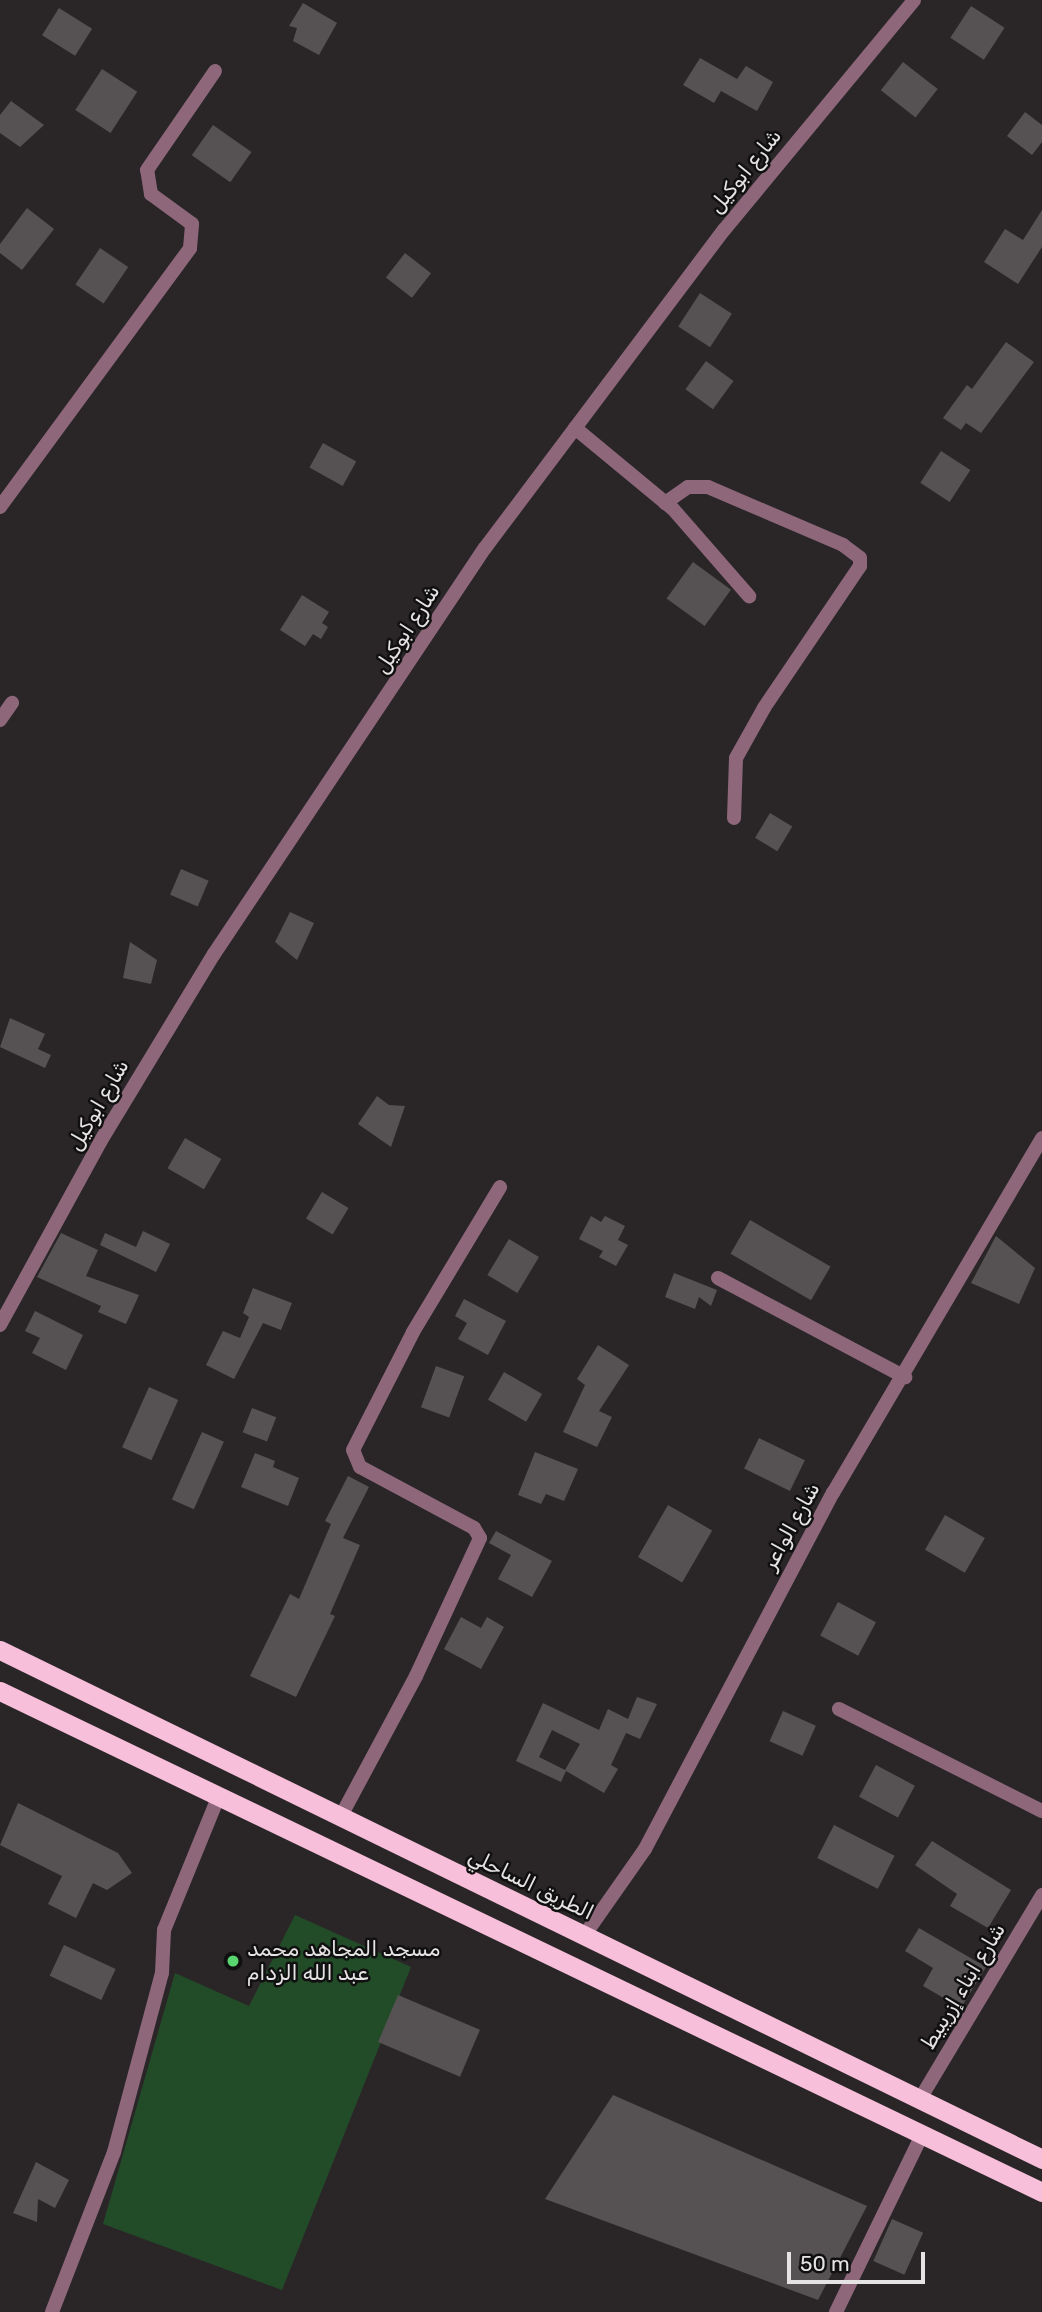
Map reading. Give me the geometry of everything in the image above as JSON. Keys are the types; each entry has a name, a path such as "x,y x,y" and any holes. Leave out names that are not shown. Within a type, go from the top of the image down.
{"highway":[{"name":"الطريق الساحلي","path":"0,1650 1042,2159"},
{"path":"0,1691 1042,2192"}],"street":[{"name":"شارع ابوكيل","path":"0,1325 100,1142 214,954 485,548 724,230 914,0"},
{"path":"0,507 190,248 192,224 151,194 147,170 215,71"},
{"path":"575,428 665,503 749,596"},
{"path":"665,503 688,486 708,487 843,545 860,558 860,566 764,708 736,758 734,818"},
{"path":"0,720 12,703"},
{"name":"شارع الواعر","path":"584,1936 645,1850 799,1553 905,1377 968,1259 1042,1138"},
{"path":"341,1816 416,1676 480,1538 474,1528 360,1467 353,1450 413,1332 500,1187"},
{"path":"718,1278 905,1377"},
{"path":"839,1709 1042,1811"},
{"path":"52,2312 114,2152 162,1973 164,1930 218,1798"},
{"name":"شارع ابناء إزريبيط","path":"920,2099 1042,1895"},
{"path":"836,2312 923,2133"}],"green space":[{"path":"295,1915 411,1967 282,2290 103,2224 175,1973 249,2006"}],"building":[{"path":"303,3 337,23 319,55 293,41 297,28 289,26"},
{"path":"971,6 1005,28 984,60 950,38"},
{"path":"59,8 92,29 75,56 42,35"},
{"path":"700,58 737,79 746,66 773,82 757,111 721,91 714,103 683,85"},
{"path":"903,62 938,89 916,117 881,90"},
{"path":"102,69 137,92 111,133 75,110"},
{"path":"11,101 44,125 20,147 0,133 0,115"},
{"path":"1025,112 1042,125 1042,142 1032,155 1007,136"},
{"path":"213,125 252,152 230,182 192,155"},
{"path":"27,208 54,229 22,270 0,253 0,244"},
{"path":"1042,210 1042,247 1018,284 984,262 1005,229 1023,240"},
{"path":"100,248 128,267 104,303 75,284"},
{"path":"405,253 431,273 412,298 386,277"},
{"path":"700,293 732,314 710,347 678,327"},
{"path":"1006,342 1034,362 981,433 966,423 961,430 943,418 967,385 972,389"},
{"path":"706,361 734,381 713,409 685,389"},
{"path":"323,443 356,461 343,486 309,467"},
{"path":"941,451 970,470 950,502 920,483"},
{"path":"693,562 731,590 705,626 667,598"},
{"path":"302,595 329,612 322,623 328,627 321,639 313,634 305,646 280,630"},
{"path":"770,813 792,826 777,851 755,838"},
{"path":"181,869 209,881 198,906 170,895"},
{"path":"290,912 314,923 297,960 275,942"},
{"path":"130,942 157,960 151,984 123,978"},
{"path":"10,1018 45,1034 38,1049 51,1055 45,1068 0,1047"},
{"path":"377,1096 389,1105 405,1106 391,1147 358,1124"},
{"path":"185,1138 221,1159 204,1189 168,1168"},
{"path":"322,1192 349,1208 333,1235 306,1219"},
{"path":"591,1216 601,1222 605,1216 625,1226 618,1240 628,1245 616,1266 599,1257 603,1251 579,1239"},
{"path":"750,1220 831,1266 811,1300 730,1254"},
{"path":"143,1231 170,1244 156,1272 100,1245 105,1233 136,1247"},
{"path":"61,1233 98,1250 86,1276 139,1295 126,1324 98,1312 101,1306 37,1277"},
{"path":"996,1236 1035,1268 1019,1304 971,1283"},
{"path":"509,1239 539,1257 517,1293 487,1275"},
{"path":"674,1273 717,1290 711,1306 699,1297 695,1309 665,1297"},
{"path":"253,1288 292,1303 281,1330 263,1323 234,1379 206,1365 223,1331 240,1338 249,1317 243,1313"},
{"path":"464,1299 506,1321 488,1355 458,1339 467,1323 455,1316"},
{"path":"35,1311 83,1335 66,1370 32,1353 40,1338 25,1331"},
{"path":"598,1345 629,1365 599,1411 612,1417 597,1447 563,1432 585,1385 577,1379"},
{"path":"436,1366 464,1376 449,1418 421,1407"},
{"path":"504,1372 542,1394 526,1422 488,1400"},
{"path":"149,1387 178,1400 151,1460 122,1447"},
{"path":"252,1408 276,1417 267,1442 243,1432"},
{"path":"202,1432 224,1442 194,1509 172,1500"},
{"path":"759,1438 805,1460 790,1491 744,1469"},
{"path":"535,1452 578,1469 564,1501 546,1494 541,1504 518,1495"},
{"path":"255,1453 275,1461 273,1467 299,1478 288,1506 241,1487"},
{"path":"348,1476 369,1487 343,1538 360,1545 330,1614 335,1616 296,1697 250,1676 290,1594 299,1599 331,1524 325,1521"},
{"path":"668,1505 712,1530 682,1582 638,1557"},
{"path":"945,1515 985,1538 965,1573 925,1550"},
{"path":"496,1531 552,1561 532,1597 498,1579 511,1555 489,1543"},
{"path":"838,1602 876,1622 858,1656 820,1636"},
{"path":"461,1617 481,1628 487,1617 504,1627 481,1669 444,1649"},
{"path":"637,1697 657,1704 640,1739 626,1733 611,1765 618,1769 604,1793 566,1771 561,1782 516,1761 543,1703 599,1730 608,1709 628,1719","holes":["552,1730 580,1744 565,1770 539,1757"]},
{"path":"783,1711 816,1726 802,1756 770,1741"},
{"path":"876,1765 915,1786 898,1817 859,1797"},
{"path":"18,1803 118,1853 132,1873 107,1890 93,1883 76,1918 48,1904 62,1876 0,1845"},
{"path":"834,1825 895,1856 878,1889 817,1858"},
{"path":"932,1841 1011,1890 988,1928 950,1906 957,1894 915,1865"},
{"path":"919,1928 986,1967 961,2008 923,1986 933,1968 905,1951"},
{"path":"64,1945 116,1969 101,2000 50,1976"},
{"path":"398,1995 480,2030 460,2077 378,2042"},
{"path":"613,2095 867,2206 818,2300 545,2199"},
{"path":"36,2162 69,2180 55,2208 38,2199 37,2222 13,2213"},
{"path":"892,2219 923,2233 904,2275 873,2261"}],"place":[{"name":"مسجد المجاهد محمد عبد الله الزدام","path":"233,1961"}]}
